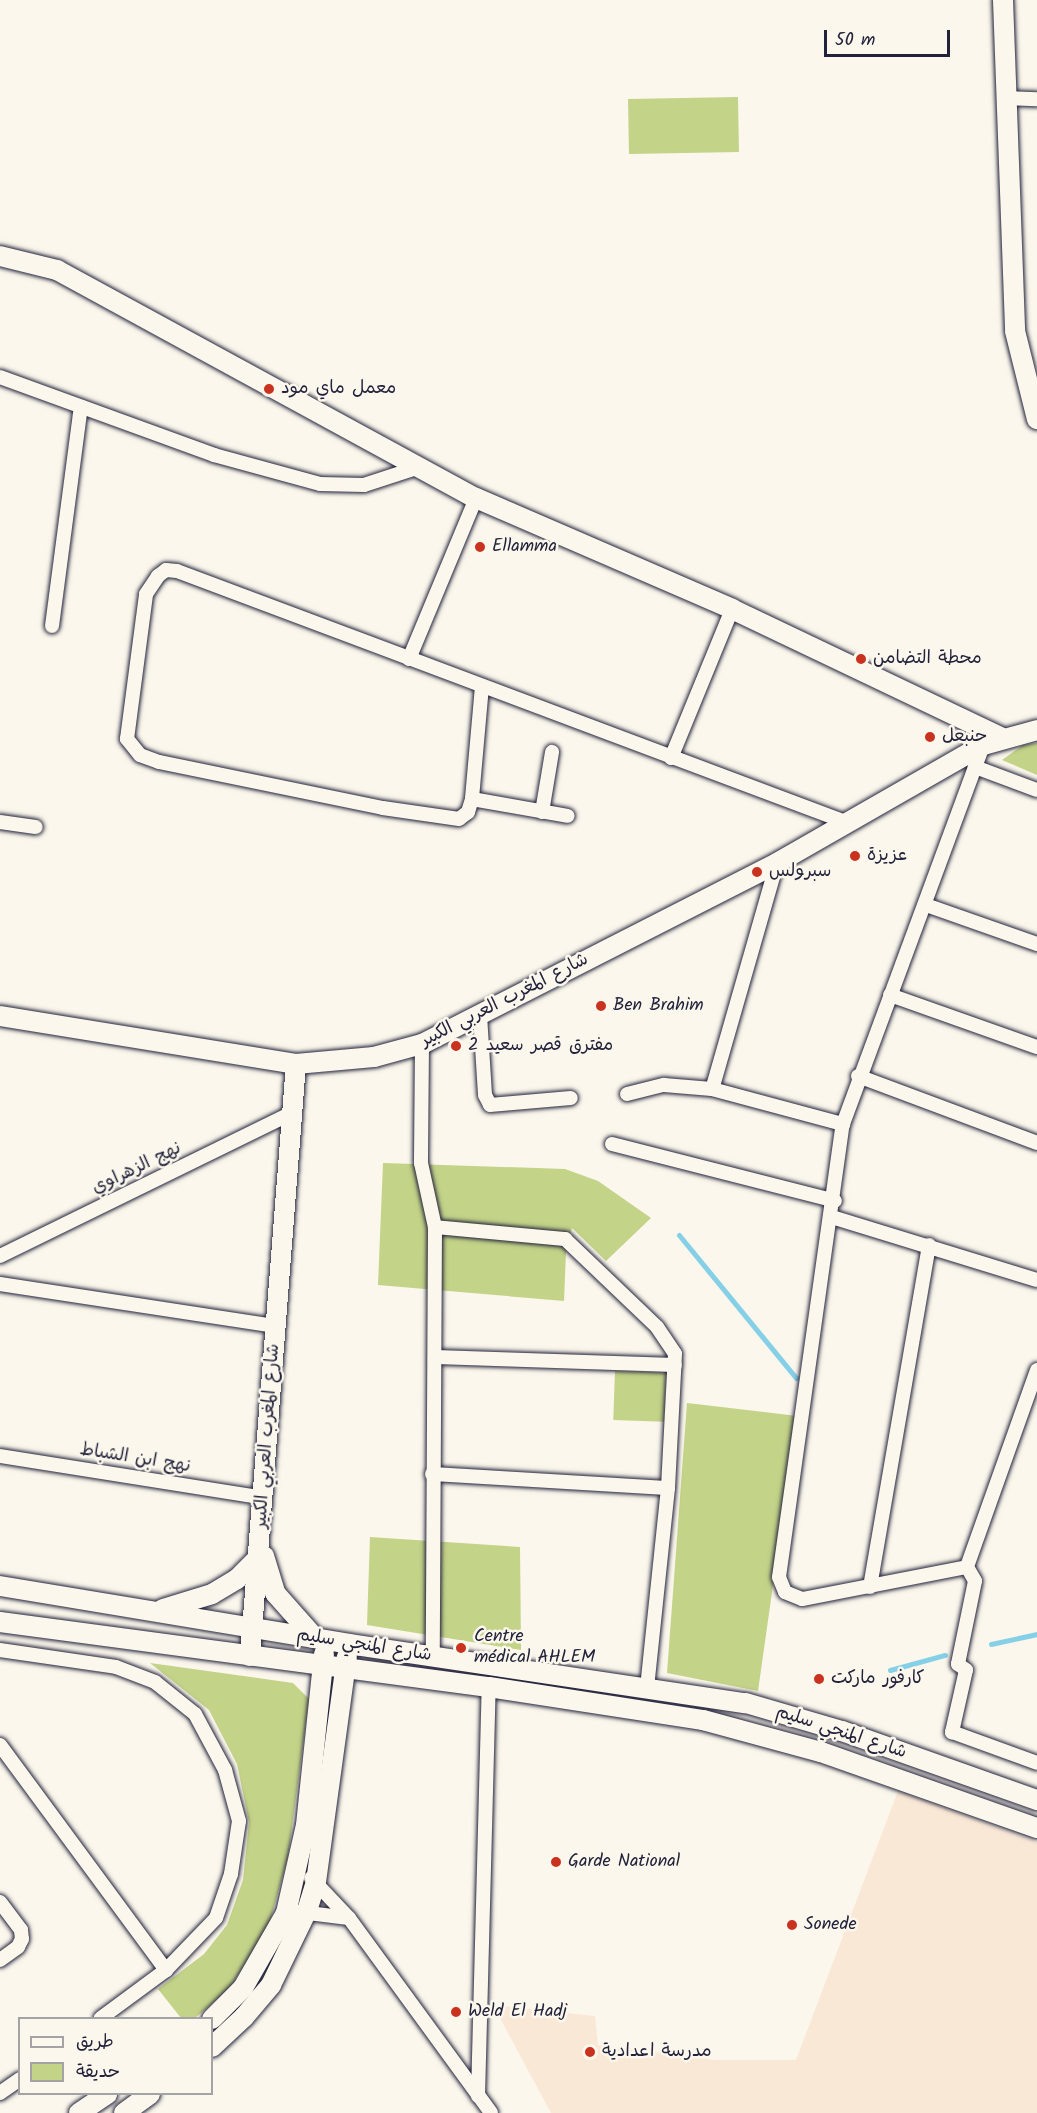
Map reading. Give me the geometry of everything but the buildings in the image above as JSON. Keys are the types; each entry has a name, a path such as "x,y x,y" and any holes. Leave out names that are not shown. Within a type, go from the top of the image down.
{"street":[{"path":"1003,0 1004,98 1015,332 1037,419"},
{"path":"1004,98 1037,99"},
{"path":"0,256 57,270 476,498 732,609 1002,738"},
{"path":"0,377 214,455 320,484 364,485 419,467"},
{"path":"52,626 81,407"},
{"path":"409,659 476,498"},
{"path":"482,686 472,799 468,812 459,819 383,808 159,762 140,755 128,739 146,594 152,582 166,570 177,571 848,823"},
{"path":"671,758 732,609"},
{"name":"شارع المغرب العربي الكبير","path":"250,1656 264,1498 290,1114 296,1064 374,1057 422,1044 777,863 983,745 1037,730"},
{"path":"968,1566 870,1587 797,1599 785,1592 779,1577 835,1201 843,1124 858,1076 926,905 983,745"},
{"path":"542,812 552,752"},
{"path":"975,767 1037,790"},
{"path":"472,799 568,816"},
{"path":"0,822 36,827"},
{"path":"712,1089 777,863"},
{"path":"926,905 1037,944"},
{"path":"890,995 1037,1047"},
{"path":"480,1015 486,1095 490,1106 571,1098"},
{"path":"0,1016 296,1064"},
{"path":"422,1044 421,1163 435,1227 432,1657"},
{"path":"858,1076 1037,1143"},
{"path":"627,1094 664,1085 712,1089 843,1124"},
{"name":"نهج الزهراوي","path":"0,1256 290,1114"},
{"path":"612,1144 835,1201"},
{"path":"832,1217 1037,1280"},
{"path":"435,1227 565,1239 657,1327 675,1354 668,1488 647,1687"},
{"path":"870,1587 929,1245"},
{"path":"0,1284 276,1326"},
{"path":"435,1357 675,1365"},
{"path":"1037,1370 968,1566 975,1581 958,1664 966,1670 952,1732 1037,1763"},
{"name":"نهج ابن الشباط","path":"0,1456 264,1498"},
{"path":"432,1474 668,1488"},
{"path":"157,1610 212,1594 237,1579 260,1549"},
{"path":"213,2018 243,1988 286,1913 298,1866 322,1665 321,1639 275,1593 260,1549"},
{"name":"شارع المنجي سليم","path":"0,1586 432,1657 737,1701 798,1718 1037,1800"},
{"name":"شارع المنجي سليم","path":"0,1622 489,1687 703,1720 821,1752 1037,1828"},
{"path":"213,2046 244,2018 271,1985 307,1911 316,1882 349,1644"},
{"path":"0,1650 116,1667 155,1682 195,1714 225,1770 239,1821 231,1874 216,1918 166,1970 104,2017"},
{"path":"478,2096 489,1687"},
{"path":"0,1746 166,1970"},
{"path":"298,1866 349,1918 491,2113"},
{"path":"0,1902 21,1930 22,1939 18,1947 0,1960"},
{"path":"286,1913 307,1911 349,1918"},
{"path":"0,2093 18,2080"},
{"path":"79,2113 106,2095"},
{"path":"124,2113 149,2095"}],"shaded area":[{"path":"898,1791 1037,1842 1037,2113 551,2113 493,2005 595,2016 598,2045 716,2060 796,2060"}],"green space":[{"path":"738,97 739,152 629,154 628,99"},
{"path":"1037,743 1037,775 1002,760 1023,745"},
{"path":"383,1163 565,1169 598,1181 651,1218 606,1261 572,1228 566,1252 564,1301 378,1285"},
{"path":"615,1371 666,1373 664,1422 613,1420"},
{"path":"687,1403 797,1416 758,1691 667,1673"},
{"path":"370,1537 520,1547 521,1650 367,1625"},
{"path":"150,1663 293,1683 309,1699 288,1857 268,1928 229,1989 196,2017 180,2017 158,1989 204,1954 227,1925 243,1880 249,1822 237,1764 209,1710"}],"waterway":[{"path":"679,1235 796,1378"},
{"path":"991,1644 1037,1634"},
{"path":"890,1670 945,1655"}],"place":[{"name":"معمل ماي مود","path":"269,389"},
{"name":"Ellamma","path":"480,547"},
{"name":"محطة التضامن","path":"861,659"},
{"name":"حنبعل","path":"930,737"},
{"name":"عزيزة","path":"855,856"},
{"name":"سبرولس","path":"757,872"},
{"name":"Ben Brahim","path":"601,1006"},
{"name":"مفترق قصر سعيد 2","path":"456,1046"},
{"name":"Centre médical AHLEM","path":"461,1648"},
{"name":"كارفور ماركت","path":"819,1679"},
{"name":"Garde National","path":"556,1862"},
{"name":"Sonede","path":"792,1925"},
{"name":"Weld El Hadj","path":"456,2012"},
{"name":"مدرسة اعدادية","path":"590,2052"}]}
